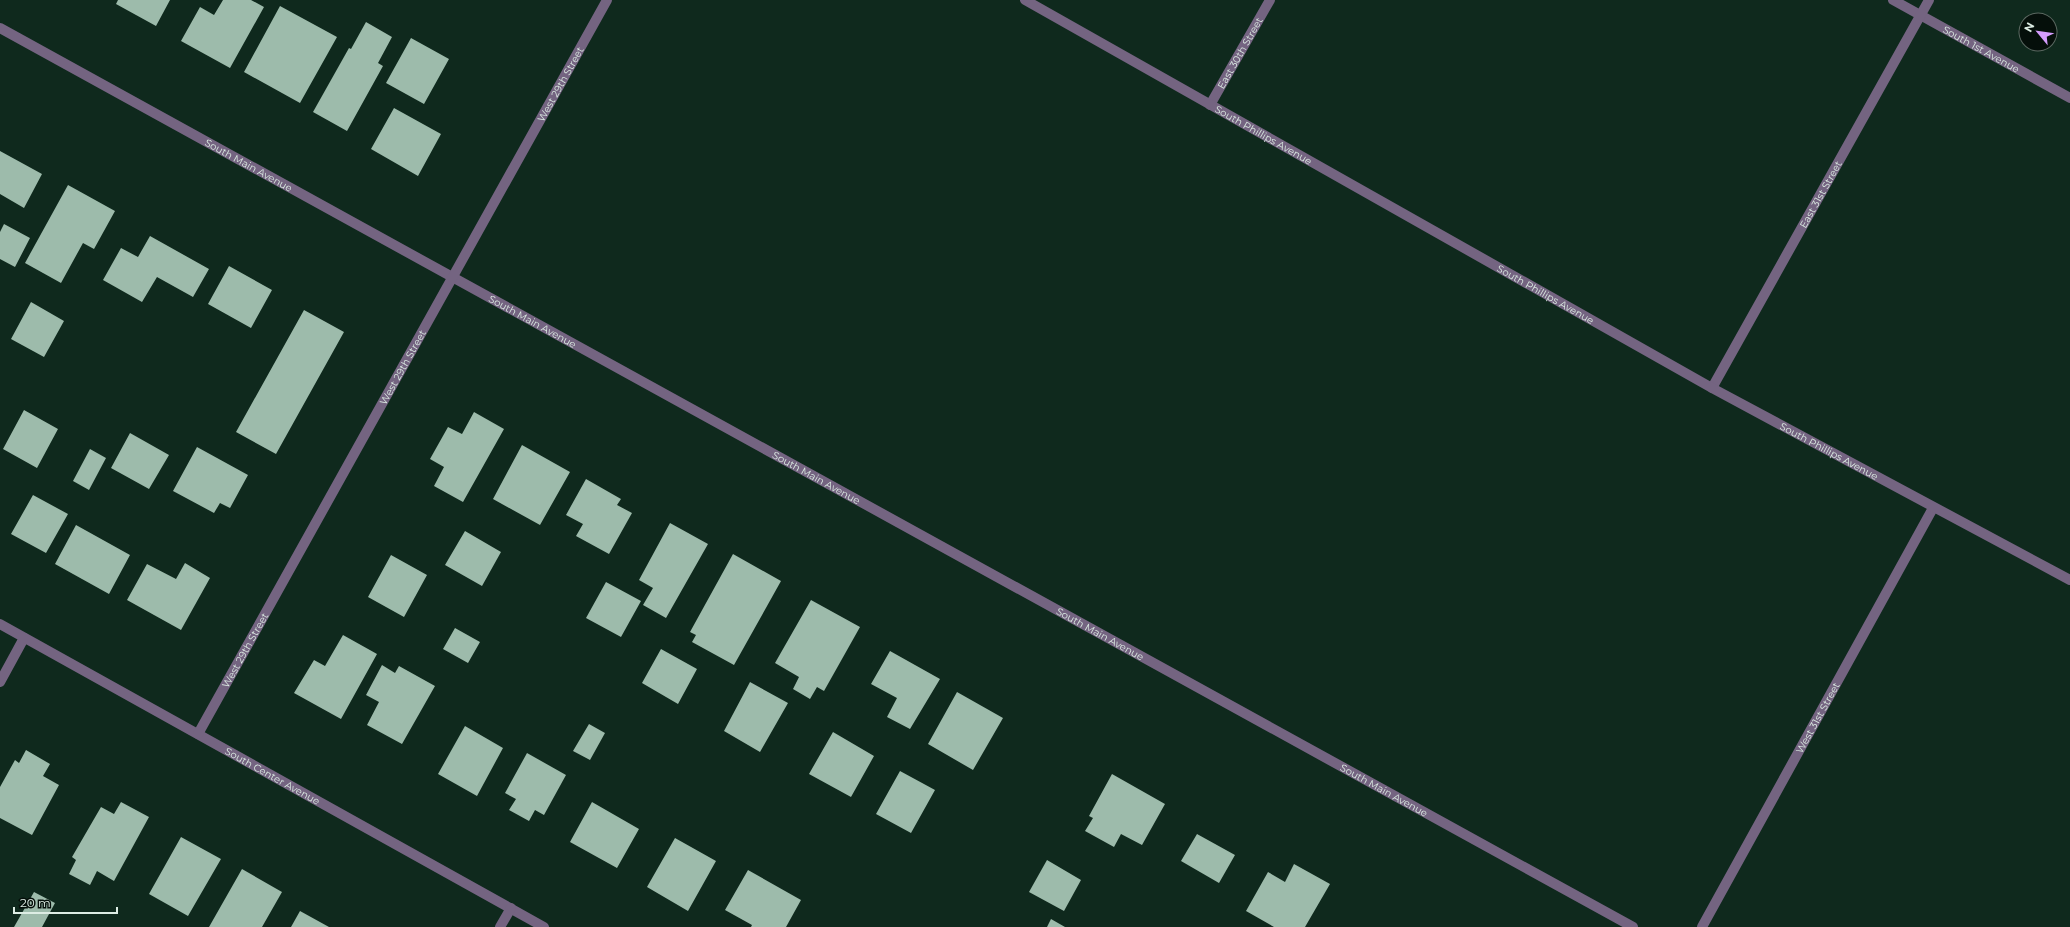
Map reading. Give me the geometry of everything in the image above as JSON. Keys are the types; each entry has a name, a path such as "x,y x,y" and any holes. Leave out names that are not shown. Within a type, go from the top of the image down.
{"street":[{"name":"West 29th Street","path":"198,734 451,277 607,0"},
{"name":"South Phillips Avenue","path":"1025,0 1712,388 1933,508 2070,580"},
{"name":"East 30th Street","path":"1210,105 1270,0"},
{"name":"South 1st Avenue","path":"1894,0 2070,98"},
{"name":"East 31st Street","path":"1712,388 1929,0"},
{"name":"South Main Avenue","path":"0,28 1633,927"},
{"name":"West 31st Street","path":"1702,927 1933,508"},
{"name":"South Center Avenue","path":"0,624 544,927"},
{"path":"0,682 24,638"},
{"path":"500,927 511,908"}],"building":[{"path":"118,0 170,0 156,26 116,4"},
{"path":"223,0 251,0 264,7 230,68 181,41 200,7 214,15"},
{"path":"280,6 337,37 300,103 244,72"},
{"path":"366,22 392,37 378,63 383,66 347,131 313,112 349,48 351,49"},
{"path":"411,38 449,59 424,104 386,83"},
{"path":"394,108 441,134 418,176 371,149"},
{"path":"0,151 42,174 24,208 0,194"},
{"path":"68,185 115,211 94,249 83,243 61,283 25,263"},
{"path":"4,224 30,238 15,267 0,259 0,232"},
{"path":"150,236 209,269 193,297 157,277 142,302 103,280 121,248 138,257"},
{"path":"229,266 272,290 251,328 208,304"},
{"path":"31,302 64,321 44,357 11,339"},
{"path":"304,310 344,332 276,454 236,432"},
{"path":"24,410 58,429 37,468 3,449"},
{"path":"474,412 504,429 463,502 434,486 444,467 430,459 448,427 462,434"},
{"path":"130,433 169,455 149,489 111,468"},
{"path":"522,445 570,472 540,525 493,499"},
{"path":"197,447 248,475 230,508 220,503 214,513 173,491"},
{"path":"90,449 106,458 89,490 73,481"},
{"path":"586,479 621,499 617,505 632,513 609,554 576,536 583,524 566,515"},
{"path":"33,495 68,514 46,553 11,534"},
{"path":"670,523 708,544 666,618 643,605 653,588 639,580"},
{"path":"76,525 130,555 109,594 55,564"},
{"path":"465,531 501,552 482,586 445,565"},
{"path":"733,554 781,581 734,665 692,642 696,635 690,632"},
{"path":"391,555 427,575 404,617 368,597"},
{"path":"185,563 210,578 181,630 127,600 147,564 176,579"},
{"path":"606,582 641,601 621,637 586,618"},
{"path":"811,600 860,627 824,691 817,687 810,699 793,689 799,677 775,663"},
{"path":"455,628 480,642 468,663 443,649"},
{"path":"343,635 377,654 341,719 294,693 314,660 325,666"},
{"path":"661,649 697,669 678,704 642,683"},
{"path":"890,651 940,679 910,729 887,717 897,698 871,684"},
{"path":"382,665 395,673 399,666 435,686 402,744 367,725 379,702 366,695"},
{"path":"750,682 788,703 760,752 724,731"},
{"path":"957,692 1003,718 973,770 928,744"},
{"path":"589,724 605,733 590,760 573,751"},
{"path":"465,726 503,748 477,796 438,774"},
{"path":"833,732 874,756 851,797 809,774"},
{"path":"26,750 50,764 43,776 59,785 32,835 0,818 0,787 15,760 19,763"},
{"path":"527,753 566,775 544,815 535,810 529,821 509,810 516,799 505,793"},
{"path":"900,771 935,790 911,833 876,814"},
{"path":"1112,774 1165,804 1142,845 1121,834 1114,847 1085,831 1093,818 1089,816"},
{"path":"121,802 149,817 114,881 97,871 90,885 69,874 76,860 72,857 101,807 114,814"},
{"path":"592,802 639,829 617,868 570,842"},
{"path":"1197,834 1235,855 1219,883 1181,861"},
{"path":"181,837 221,859 188,916 149,894"},
{"path":"675,838 716,861 688,911 647,887"},
{"path":"1047,860 1081,880 1064,911 1029,892"},
{"path":"1294,864 1330,884 1305,927 1274,927 1246,911 1268,872 1285,882"},
{"path":"242,869 282,892 262,927 209,927"},
{"path":"748,870 801,900 786,927 751,927 752,925 725,910"},
{"path":"34,892 55,903 42,927 14,927"},
{"path":"300,911 329,927 291,927"},
{"path":"1051,919 1065,927 1047,927"}]}
